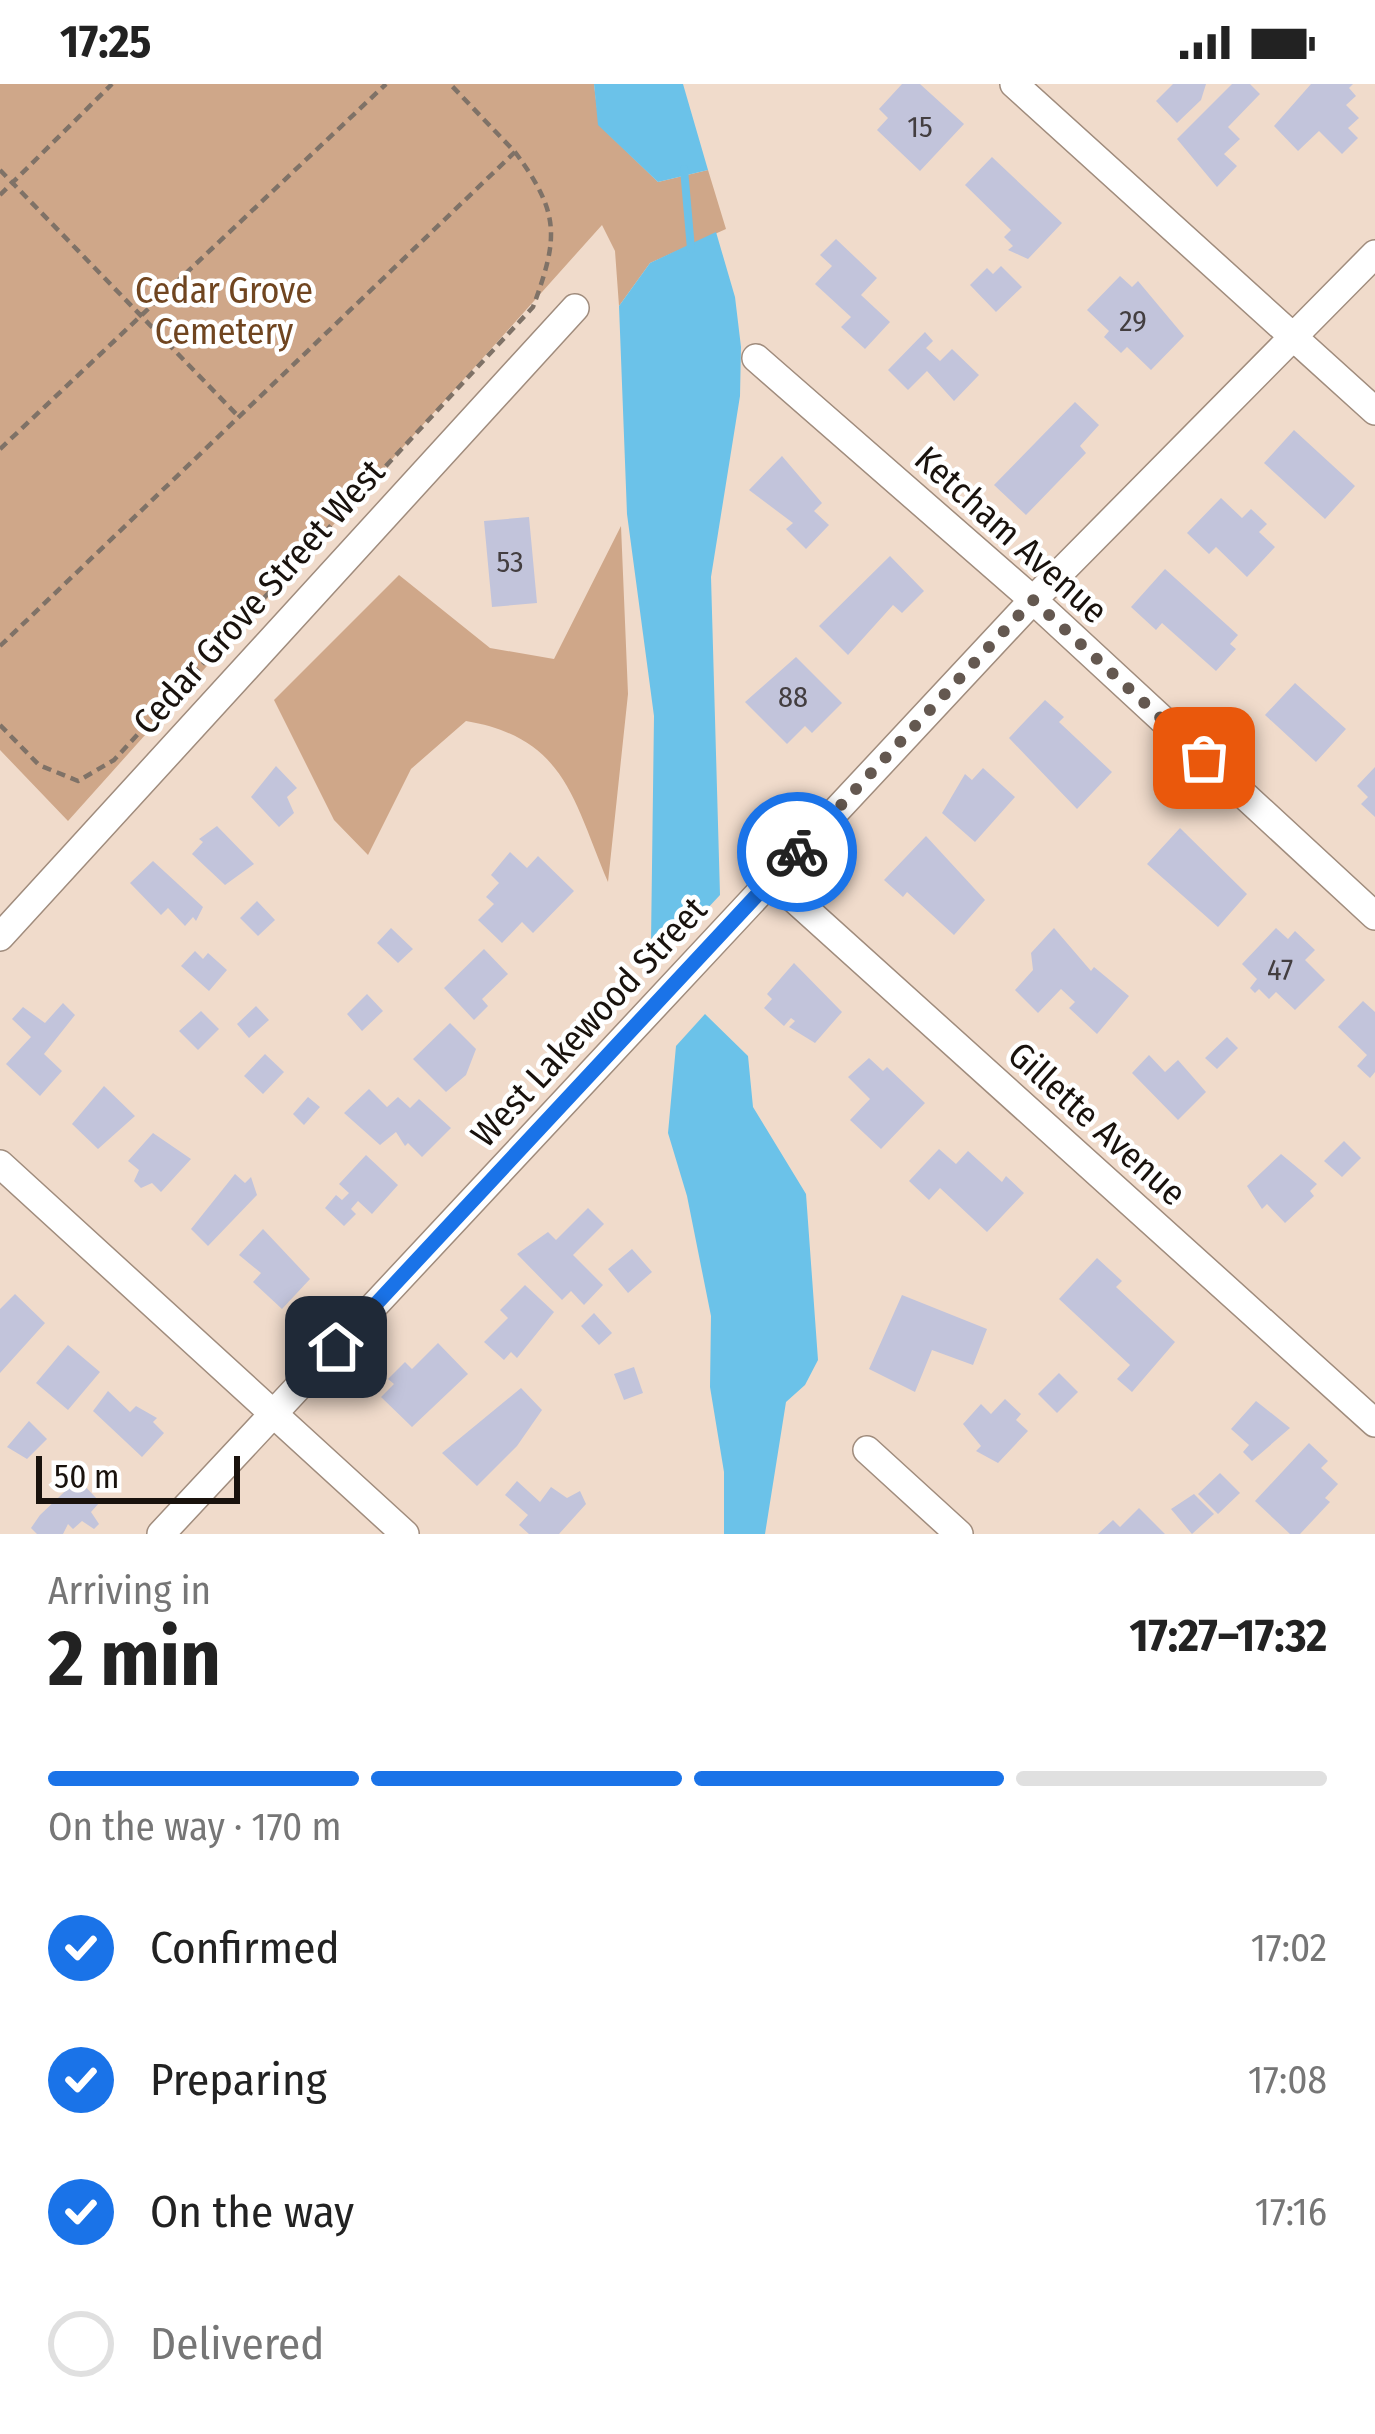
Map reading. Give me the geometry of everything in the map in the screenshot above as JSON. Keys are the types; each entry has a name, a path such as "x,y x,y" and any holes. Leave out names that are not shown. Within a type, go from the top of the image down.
{"street":[{"path":"1014,84 1375,411"},
{"name":"West Lakewood Street","path":"161,1534 1033,600 1375,254"},
{"name":"Cedar Grove Street West","path":"0,937 574,308"},
{"name":"Ketcham Avenue","path":"756,358 1033,600 1375,916"},
{"name":"Gillette Avenue","path":"772,879 1375,1423"},
{"path":"0,1164 404,1534"},
{"path":"867,1450 959,1534"}],"path":[{"path":"0,195 112,84"},
{"path":"0,448 386,84"},
{"path":"0,725 39,765 78,781 114,760 533,308 552,255 546,194 515,152 450,84"},
{"path":"0,646 515,152"},
{"path":"0,170 239,417"}],"green space":[{"name":"Cedar Grove Cemetery","path":"0,84 594,84 599,125 658,182 708,170 726,229 650,263 619,306 615,251 602,225 68,821 0,750"},
{"path":"621,526 628,694 608,882 574,800 546,758 499,729 466,721 411,769 368,855 334,820 274,700 399,575 490,648 554,659"}],"water":[{"path":"594,84 683,84 708,170 658,182 598,125"},
{"path":"716,232 735,297 741,347 740,396 711,577 720,895 664,955 651,942 654,716 627,514 619,306 650,263"},
{"path":"705,1014 748,1056 753,1107 806,1194 818,1360 805,1385 786,1402 765,1534 724,1534 724,1472 710,1387 711,1316 687,1196 668,1133 676,1046"}],"building":[{"path":"902,84 920,84 964,124 920,171 877,130 888,118 879,109"},
{"path":"1173,84 1206,84 1201,100 1177,123 1156,101"},
{"path":"1232,84 1250,84 1260,94 1228,127 1240,139 1224,154 1237,166 1217,187 1177,139"},
{"path":"1311,84 1353,84 1349,88 1356,96 1346,105 1359,118 1348,128 1358,138 1342,154 1319,131 1298,151 1274,126"},
{"path":"992,157 1062,223 1028,259 1008,250 1013,246 1004,237 1011,230 965,185"},
{"path":"836,239 877,278 861,295 890,322 865,349 841,327 851,317 815,284 832,266 820,255"},
{"path":"1001,266 1022,287 996,312 970,285 987,268 993,274"},
{"path":"1120,276 1132,287 1138,281 1184,336 1151,370 1127,347 1121,353 1104,337 1109,331 1087,310"},
{"path":"925,332 933,341 926,348 940,361 952,349 979,375 954,401 927,371 908,390 888,370"},
{"path":"1075,402 1099,425 1080,446 1086,453 1026,515 994,485"},
{"path":"1294,430 1355,486 1325,519 1264,463"},
{"path":"782,456 822,503 814,511 829,525 806,549 786,529 793,523 749,490"},
{"path":"1221,498 1242,518 1251,509 1267,524 1259,532 1275,547 1247,577 1216,547 1209,554 1187,533"},
{"path":"529,517 537,603 492,607 484,521"},
{"path":"890,556 924,591 902,613 893,605 848,655 819,626"},
{"path":"1165,569 1238,635 1230,644 1236,649 1216,671 1162,623 1156,630 1131,607"},
{"path":"796,657 842,703 812,733 805,726 787,744 745,702"},
{"path":"1295,683 1346,729 1316,762 1265,715"},
{"path":"1045,700 1064,717 1059,722 1112,772 1077,809 1009,738"},
{"path":"276,766 297,788 287,797 294,813 279,827 251,797"},
{"path":"1375,767 1375,817 1361,804 1368,797 1357,786"},
{"path":"983,768 1015,797 975,842 942,813 965,774 972,780"},
{"path":"217,826 254,864 225,885 192,854 203,842 199,839"},
{"path":"1180,828 1247,894 1218,927 1147,864"},
{"path":"926,836 985,900 954,935 907,892 903,897 884,880"},
{"path":"510,852 527,868 538,856 574,891 533,933 522,922 502,943 478,920 494,904 486,897 499,883 491,875"},
{"path":"153,861 203,907 196,921 193,917 185,926 168,908 161,915 130,883"},
{"path":"257,901 275,920 258,936 240,918"},
{"path":"391,928 413,949 398,963 377,943"},
{"path":"1054,928 1091,971 1094,967 1129,996 1097,1034 1069,1008 1075,1002 1061,989 1038,1013 1015,990 1033,970 1031,953"},
{"path":"1276,928 1288,939 1295,931 1315,950 1305,960 1325,980 1295,1010 1276,992 1269,999 1259,989 1255,993 1250,988 1257,979 1242,964"},
{"path":"484,949 508,974 482,999 488,1006 474,1020 444,988"},
{"path":"195,951 203,959 208,953 227,970 209,991 181,966"},
{"path":"794,963 842,1012 815,1043 789,1027 795,1021 791,1018 784,1026 764,1008 772,999 767,994"},
{"path":"367,994 383,1011 362,1031 347,1014"},
{"path":"1363,1001 1375,1012 1375,1072 1370,1078 1357,1066 1367,1055 1338,1027"},
{"path":"63,1003 75,1015 44,1054 62,1071 40,1096 6,1064 31,1037 12,1019 23,1007 45,1023"},
{"path":"256,1006 269,1020 249,1038 237,1024"},
{"path":"201,1011 219,1029 198,1050 179,1031"},
{"path":"450,1023 476,1049 466,1075 446,1092 413,1059"},
{"path":"1227,1037 1238,1048 1217,1069 1205,1058"},
{"path":"265,1054 284,1072 263,1094 244,1076"},
{"path":"1149,1055 1165,1072 1178,1060 1206,1092 1178,1120 1132,1073"},
{"path":"869,1058 883,1071 887,1067 925,1103 881,1149 850,1120 870,1099 848,1077"},
{"path":"104,1086 135,1116 98,1149 72,1124"},
{"path":"369,1089 387,1107 398,1097 410,1108 419,1099 451,1128 422,1157 408,1143 405,1146 396,1132 380,1145 344,1113"},
{"path":"308,1097 320,1107 304,1125 293,1114"},
{"path":"153,1133 191,1159 161,1192 152,1183 141,1188 134,1181 139,1170 128,1161"},
{"path":"1344,1141 1361,1158 1342,1177 1324,1161"},
{"path":"939,1149 956,1164 968,1151 1002,1182 1006,1176 1024,1193 987,1232 940,1188 929,1200 909,1181"},
{"path":"1281,1154 1317,1184 1310,1191 1314,1196 1285,1223 1267,1204 1262,1209 1247,1186"},
{"path":"366,1155 398,1185 372,1214 358,1201 351,1209 356,1214 344,1226 325,1208 336,1195 342,1200 349,1193 339,1184"},
{"path":"235,1174 245,1183 251,1177 257,1195 208,1246 191,1229"},
{"path":"588,1208 604,1224 573,1255 603,1285 584,1305 571,1291 562,1300 517,1254 548,1232 556,1240"},
{"path":"263,1229 310,1279 282,1309 253,1282 261,1273 239,1255"},
{"path":"632,1249 652,1272 628,1293 608,1269"},
{"path":"1097,1258 1122,1281 1116,1287 1175,1342 1132,1392 1117,1379 1130,1365 1059,1299"},
{"path":"525,1285 554,1312 517,1358 511,1352 504,1360 484,1342 508,1318 500,1310"},
{"path":"15,1294 45,1323 0,1373 0,1309"},
{"path":"902,1295 987,1329 973,1365 932,1350 915,1392 869,1369"},
{"path":"594,1313 612,1333 599,1345 581,1326"},
{"path":"438,1343 468,1374 412,1427 381,1397 394,1384 388,1379 405,1362 412,1369"},
{"path":"68,1345 100,1372 68,1410 36,1383"},
{"path":"634,1367 643,1393 624,1400 614,1374"},
{"path":"1059,1373 1078,1392 1057,1413 1038,1394"},
{"path":"521,1388 542,1410 517,1446 477,1486 442,1453"},
{"path":"108,1391 130,1412 136,1406 157,1418 153,1422 164,1433 142,1457 93,1411"},
{"path":"1005,1399 1021,1414 1016,1420 1028,1431 998,1463 976,1451 981,1446 963,1424 981,1404 991,1414"},
{"path":"1256,1401 1290,1428 1252,1461 1243,1452 1249,1445 1231,1429"},
{"path":"29,1421 47,1439 27,1459 7,1447"},
{"path":"1309,1443 1328,1461 1321,1468 1338,1484 1325,1498 1330,1502 1300,1534 1290,1534 1255,1501"},
{"path":"1220,1473 1240,1493 1218,1514 1198,1494"},
{"path":"78,1479 100,1502 91,1512 99,1524 94,1529 82,1521 73,1529 68,1524 63,1534 37,1534 31,1528 40,1515"},
{"path":"517,1481 540,1502 551,1487 567,1498 580,1491 586,1504 559,1534 529,1534 519,1525 528,1515 505,1495"},
{"path":"1194,1494 1214,1514 1192,1534 1171,1509"},
{"path":"1139,1508 1165,1534 1098,1534 1113,1520 1120,1527"}],"waterway":[{"path":"684,169 691,249"}],"way so far":[{"path":"797,852 1033,600 1204,758"}],"route":[{"path":"336,1347 797,852"}]}
